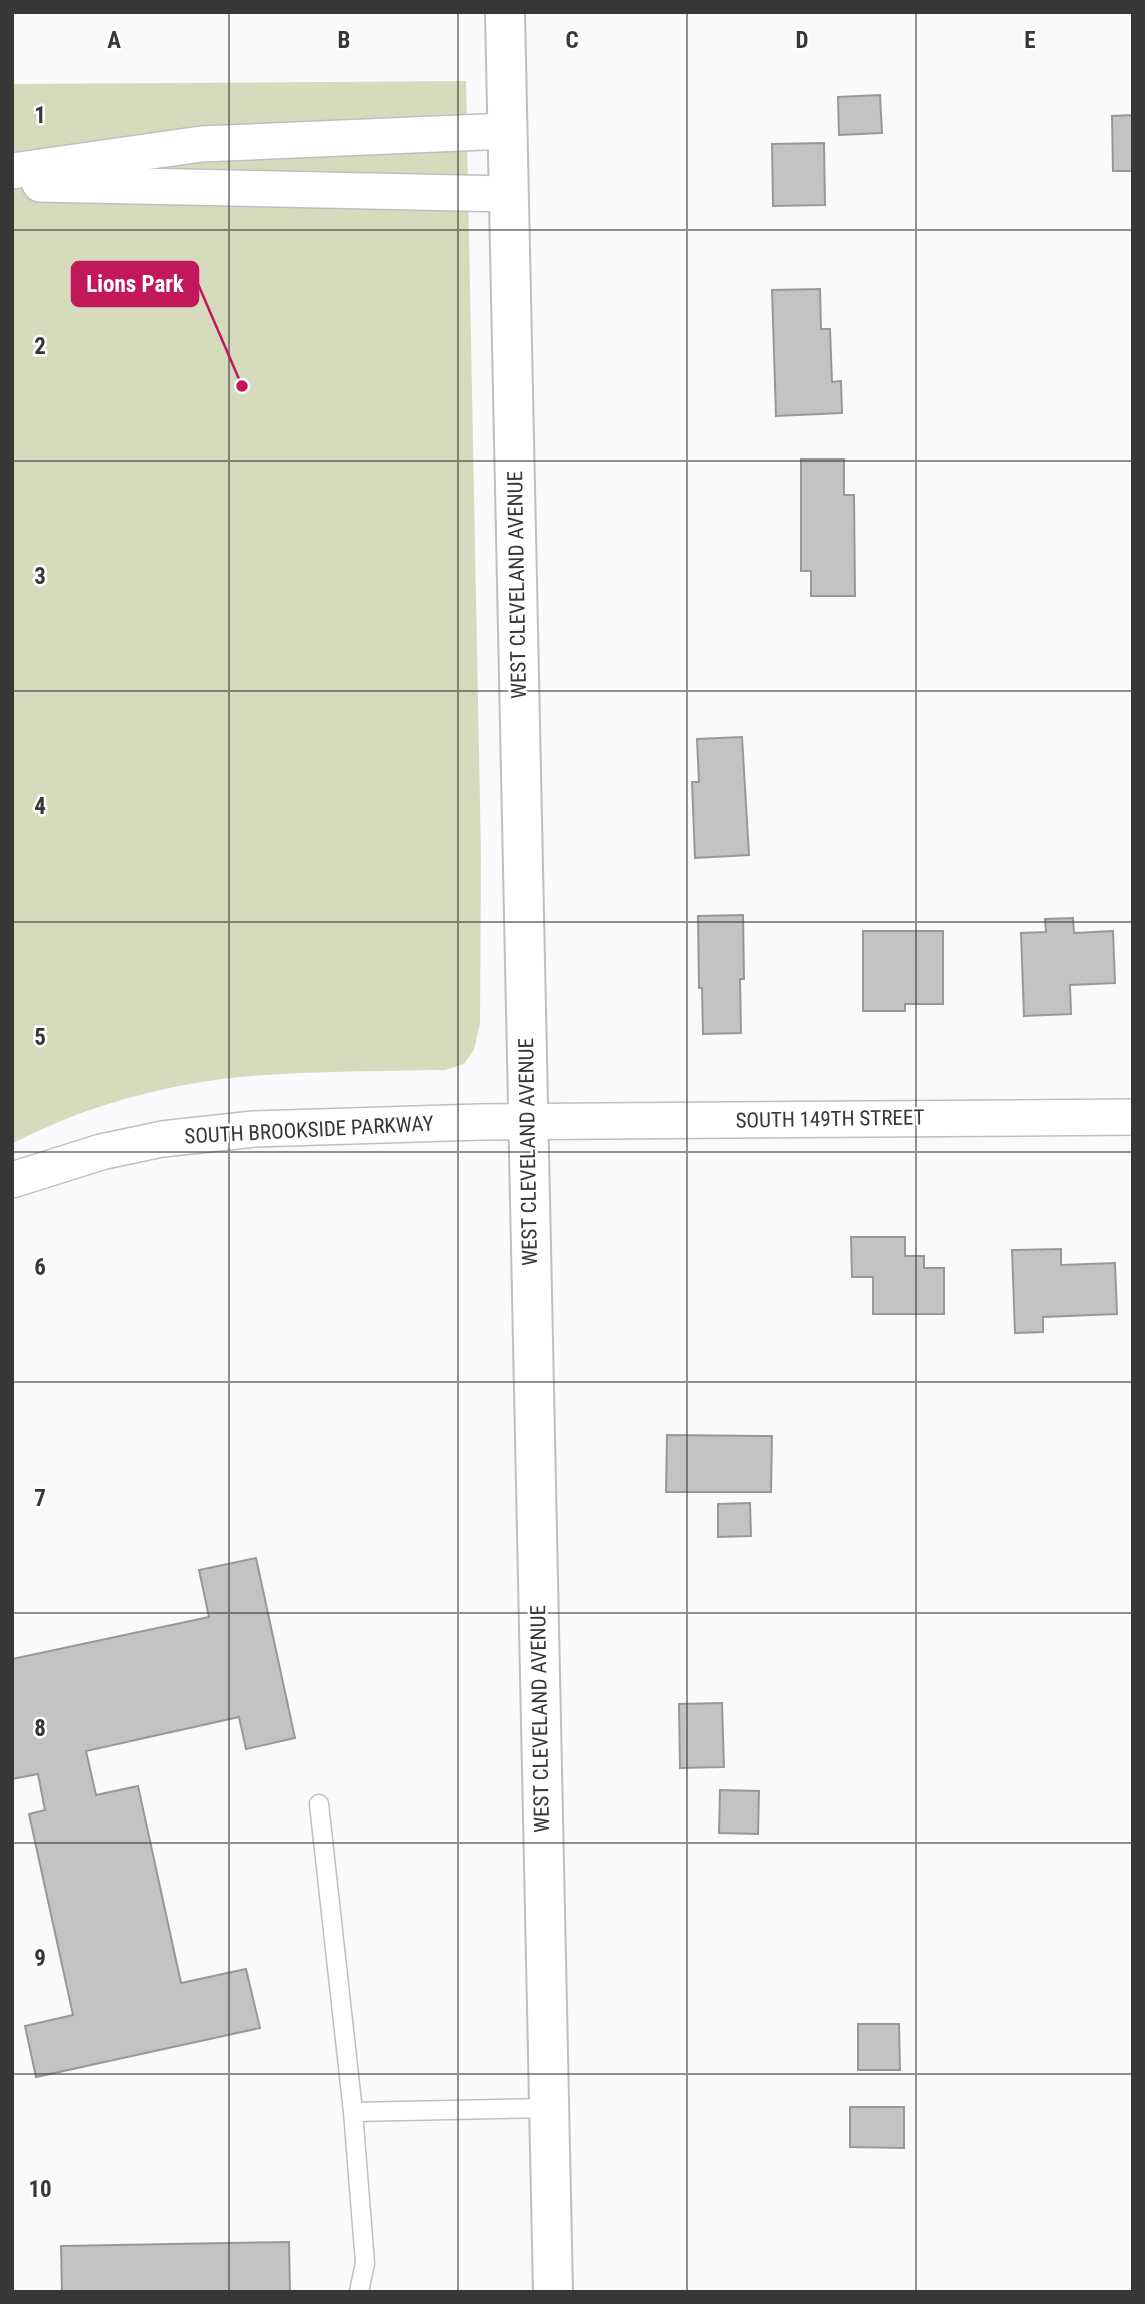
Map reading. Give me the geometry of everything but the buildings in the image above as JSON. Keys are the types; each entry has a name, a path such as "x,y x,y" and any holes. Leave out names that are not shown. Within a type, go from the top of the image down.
{"main road":[{"name":"WEST CLEVELAND AVENUE","path":"505,12 553,2292"}],"street":[{"path":"12,171 201,144 507,131"},
{"path":"12,183 508,194"},
{"name":"SOUTH 149TH STREET","path":"527,1122 1133,1116"},
{"name":"SOUTH BROOKSIDE PARKWAY","path":"12,1180 101,1152 162,1139 254,1129 527,1122"}],"lane":[{"path":"319,1804 353,2112 365,2263 359,2292"},
{"path":"353,2112 549,2108"}],"green space":[{"path":"466,81 481,856 480,1023 474,1050 464,1064 445,1070 252,1076 160,1090 98,1107 39,1130 12,1144 12,84"}],"place":[{"name":"Lions Park","path":"242,386"}]}
